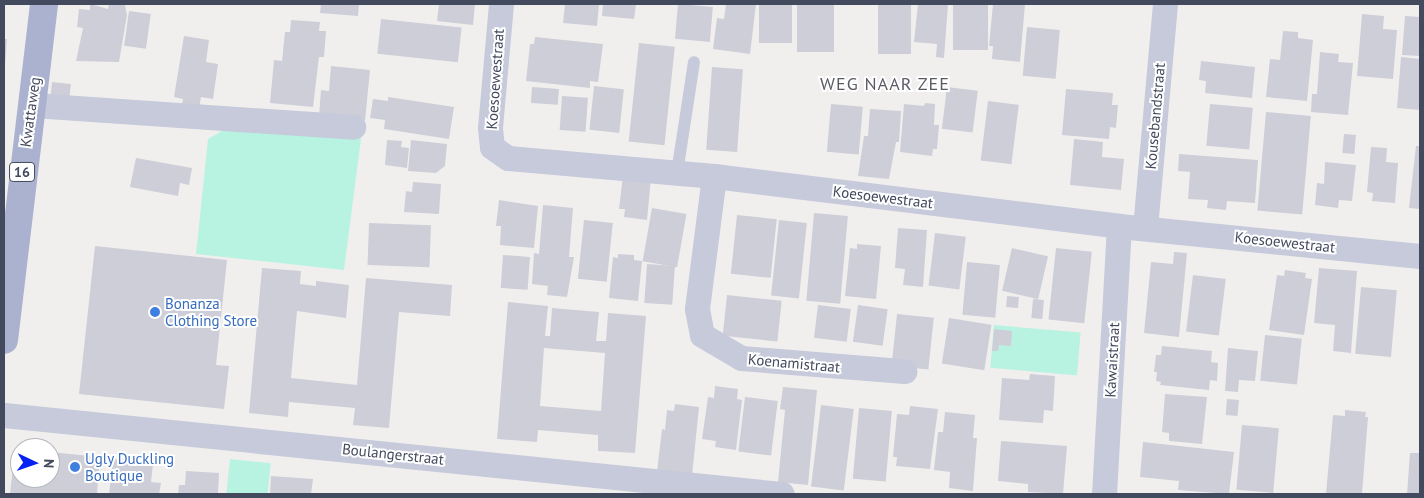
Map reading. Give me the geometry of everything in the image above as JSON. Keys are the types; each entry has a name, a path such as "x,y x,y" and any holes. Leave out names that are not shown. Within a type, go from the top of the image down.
{"main road":[{"name":"Kwattaweg","path":"4,340 21,173 33,105 44,4"}],"street":[{"name":"Koesoewestraat","path":"501,4 490,128 492,148 508,158 714,176 1119,226 1420,256"},
{"name":"Kousebandstraat","path":"1145,228 1165,4"},
{"path":"33,105 353,127"},
{"name":"Koenamistraat","path":"714,176 697,309 702,335 741,358 904,371"},
{"name":"Kawaistraat","path":"1104,494 1119,226"},
{"name":"Boulangerstraat","path":"4,416 782,494"}],"lane":[{"path":"677,173 694,62"}],"green space":[{"path":"235,123 362,131 344,270 196,254 208,139"},
{"path":"994,325 1081,333 1077,375 990,368"},
{"path":"230,459 271,463 268,494 226,494"}],"building":[{"path":"90,4 108,9 109,4 125,5 127,15 119,62 76,61 83,28 77,27 79,9 90,10"},
{"path":"321,4 359,4 358,16 320,13"},
{"path":"439,4 475,4 473,25 437,21"},
{"path":"565,4 599,4 597,26 563,23"},
{"path":"603,4 636,4 634,19 602,16"},
{"path":"678,4 713,7 710,42 675,39"},
{"path":"726,4 756,4 750,54 713,49 717,18 724,19"},
{"path":"759,4 792,4 792,43 759,43"},
{"path":"797,4 834,4 834,52 797,52"},
{"path":"878,4 911,4 911,54 878,54"},
{"path":"918,4 948,4 944,58 936,57 937,44 914,42"},
{"path":"953,4 988,4 988,50 953,50"},
{"path":"993,4 1025,4 1020,62 992,59 993,46 989,46"},
{"path":"129,11 151,14 146,49 124,46"},
{"path":"1362,14 1384,16 1383,29 1397,30 1393,79 1357,76"},
{"path":"1405,16 1420,17 1420,56 1402,55"},
{"path":"381,19 462,27 458,62 377,54"},
{"path":"291,20 320,22 319,31 326,31 324,57 319,57 313,107 270,103 274,60 282,61 285,32 290,32"},
{"path":"1027,27 1060,30 1056,79 1023,76"},
{"path":"1283,31 1298,32 1298,38 1313,40 1307,101 1266,97 1270,59 1280,60"},
{"path":"184,36 209,40 206,62 218,64 213,99 201,97 199,108 182,105 183,99 174,97"},
{"path":"535,37 603,44 598,82 590,81 590,88 526,81 530,44 534,44"},
{"path":"4,39 7,39 5,65 4,65"},
{"path":"639,43 675,47 664,145 629,141"},
{"path":"1320,52 1339,54 1338,62 1353,63 1348,115 1311,112 1312,94 1317,94"},
{"path":"1401,57 1420,59 1420,110 1397,108"},
{"path":"1201,61 1255,67 1252,98 1205,93 1206,81 1199,80"},
{"path":"331,66 370,70 365,121 319,116 321,90 329,91"},
{"path":"712,67 743,69 737,152 706,150"},
{"path":"52,82 71,84 69,99 50,97"},
{"path":"594,86 624,89 619,133 589,130"},
{"path":"532,87 559,89 558,105 531,103"},
{"path":"947,87 978,91 973,132 942,129"},
{"path":"1066,89 1113,93 1112,105 1118,105 1116,128 1110,127 1109,139 1062,135"},
{"path":"562,96 588,98 586,132 560,130"},
{"path":"388,97 454,107 449,139 384,129 385,120 370,118 373,99 388,101"},
{"path":"988,101 1019,105 1011,164 981,161"},
{"path":"925,103 935,104 934,125 939,125 937,149 933,149 932,156 900,152 904,104 924,106"},
{"path":"831,104 863,107 859,155 827,152"},
{"path":"1210,104 1253,108 1249,150 1206,146"},
{"path":"870,109 901,111 899,142 896,142 889,179 858,176 864,136 868,136"},
{"path":"1266,112 1311,116 1302,215 1257,211"},
{"path":"1344,134 1356,135 1354,154 1342,153"},
{"path":"1074,139 1103,142 1102,157 1124,159 1121,190 1070,185"},
{"path":"387,140 402,141 401,147 409,148 407,168 385,165"},
{"path":"411,140 447,144 445,166 436,173 408,171"},
{"path":"1416,146 1420,146 1420,209 1409,208"},
{"path":"1371,147 1387,148 1386,162 1398,163 1395,203 1372,201 1373,193 1367,192"},
{"path":"1179,154 1258,160 1255,203 1227,201 1226,210 1207,208 1208,200 1188,199 1190,172 1178,171"},
{"path":"136,158 192,168 189,185 180,183 178,196 130,187"},
{"path":"1325,162 1356,165 1352,201 1339,200 1338,208 1315,205 1317,183 1324,184"},
{"path":"623,175 651,178 647,220 624,217 625,209 619,209"},
{"path":"413,182 441,184 439,214 404,212 406,191 412,192"},
{"path":"499,200 538,206 534,248 500,245 501,226 496,226"},
{"path":"543,205 573,208 569,257 574,257 567,297 547,295 548,286 532,284 534,253 539,254"},
{"path":"652,208 686,214 677,267 643,261"},
{"path":"814,213 848,216 840,304 806,301"},
{"path":"737,215 777,219 771,278 731,274"},
{"path":"584,220 613,223 607,282 578,279"},
{"path":"779,220 807,223 799,299 771,296"},
{"path":"369,223 431,225 429,267 368,265"},
{"path":"898,228 927,230 923,287 903,285 905,269 895,268"},
{"path":"935,233 966,237 959,289 929,286"},
{"path":"857,244 881,246 876,299 845,296 850,248 857,249"},
{"name":"Bonanza Clothing Store","path":"95,246 227,260 216,365 229,366 224,409 79,394"},
{"path":"1012,248 1048,256 1038,299 1002,291"},
{"path":"1056,248 1092,252 1084,323 1048,320"},
{"path":"1174,252 1187,253 1179,337 1144,333 1151,262 1173,264"},
{"path":"618,254 634,255 634,260 642,261 638,301 609,298 613,257 618,258"},
{"path":"503,255 530,257 528,290 501,288"},
{"path":"967,262 1000,265 995,318 962,315"},
{"path":"647,264 675,266 672,305 644,303"},
{"path":"262,268 301,271 300,284 316,286 316,281 349,285 346,318 297,311 291,378 357,385 366,278 452,285 450,316 399,312 389,428 353,425 355,408 289,402 288,417 249,413"},
{"path":"1319,268 1357,271 1351,353 1333,351 1335,325 1314,323"},
{"path":"1285,270 1306,273 1305,278 1312,279 1304,335 1269,330 1277,275 1284,276"},
{"path":"1193,275 1226,279 1219,336 1186,332"},
{"path":"1361,287 1397,290 1391,357 1355,354"},
{"path":"727,295 782,301 777,342 723,336"},
{"path":"1007,296 1019,297 1018,308 1006,307"},
{"path":"1033,299 1044,300 1042,319 1031,318"},
{"path":"508,302 548,306 545,336 550,336 552,308 599,312 596,341 606,341 608,313 646,316 635,453 598,451 598,435 538,430 537,442 497,439","holes":["544,348 605,353 601,411 540,406"]},
{"path":"818,305 851,309 847,342 814,338"},
{"path":"858,305 888,309 883,346 853,342"},
{"path":"897,314 934,318 928,370 892,366"},
{"path":"949,318 991,325 984,370 942,363"},
{"path":"994,329 1012,331 1011,346 999,345 998,351 992,351"},
{"path":"1265,335 1302,339 1297,385 1260,381"},
{"path":"1162,346 1212,351 1211,362 1218,363 1217,381 1210,380 1209,390 1160,385 1161,382 1156,381 1157,372 1154,372 1156,355 1161,355"},
{"path":"1228,348 1258,351 1255,381 1239,380 1238,392 1225,391"},
{"path":"1030,374 1055,376 1053,411 1044,410 1043,423 999,420 1002,378 1029,380"},
{"path":"715,386 738,389 737,399 742,400 736,450 715,447 716,441 702,439 708,397 714,398"},
{"path":"783,387 817,390 808,485 778,482 785,410 780,409"},
{"path":"1165,394 1207,397 1202,444 1169,441 1169,433 1162,432"},
{"path":"745,397 778,401 771,456 738,452"},
{"path":"1227,399 1239,400 1238,416 1226,415"},
{"path":"675,404 699,407 692,476 657,472 662,429 665,430 667,410 674,411"},
{"path":"821,405 854,409 844,490 811,486"},
{"path":"910,406 938,409 930,469 896,466 897,457 893,457 897,414 909,415"},
{"path":"859,408 892,411 886,482 853,479"},
{"path":"1345,410 1366,412 1365,417 1368,417 1362,494 1326,494 1333,415 1345,416"},
{"path":"945,412 975,415 973,438 977,438 973,491 949,488 950,472 934,470 938,432 943,432"},
{"path":"1242,425 1279,428 1273,493 1236,490"},
{"path":"1001,441 1067,446 1063,494 1028,492 1028,484 998,481"},
{"path":"1143,442 1234,452 1229,494 1178,490 1179,481 1140,477"},
{"name":"Ugly Duckling Boutique","path":"60,453 100,457 97,494 10,494 11,488 60,488"},
{"path":"1410,453 1420,453 1420,494 1407,494"},
{"path":"113,459 153,464 151,482 161,483 159,494 109,494"},
{"path":"186,471 219,473 218,494 178,494 179,485 185,485"},
{"path":"271,476 313,479 311,494 270,494"}],"place":[{"name":"Bonanza Clothing Store","path":"155,312"},
{"name":"Ugly Duckling Boutique","path":"75,467"}],"district":[{"name":"WEG NAAR ZEE","path":"885,84"}]}
